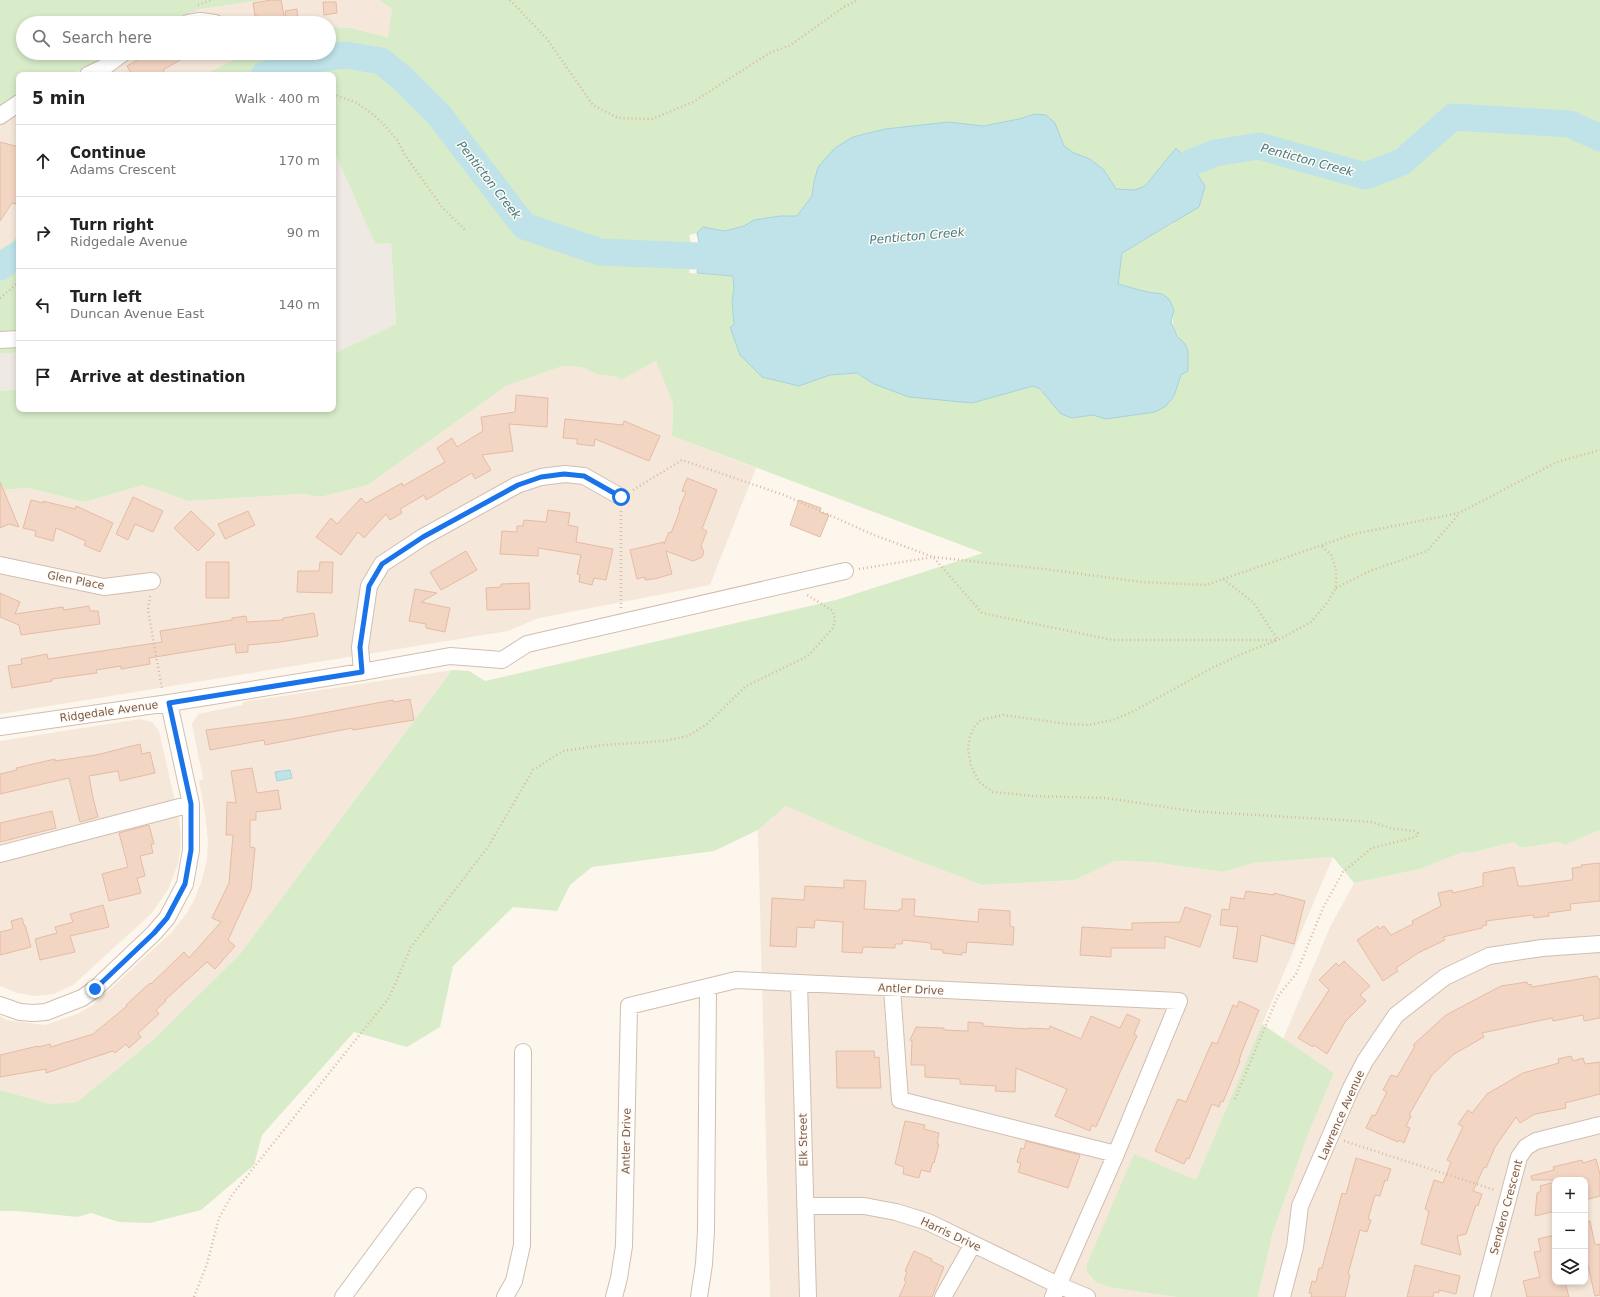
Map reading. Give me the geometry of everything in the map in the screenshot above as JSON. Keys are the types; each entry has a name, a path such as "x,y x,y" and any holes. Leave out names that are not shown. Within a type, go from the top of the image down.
{"street":[{"path":"94,72 114,60"},
{"path":"0,116 16,105"},
{"path":"0,340 16,339"},
{"path":"362,672 360,647 369,586 382,564 423,537 518,485 541,477 564,474 584,476 621,497"},
{"name":"Glen Place","path":"0,565 104,587 152,581"},
{"path":"621,622 845,571"},
{"name":"Ridgedale Avenue","path":"0,727 169,703 362,672 450,656 502,660 527,644 621,622"},
{"path":"0,1005 20,1012 46,1012 82,998 95,989 154,933 167,918 185,884 191,850 191,804 169,703"},
{"path":"0,854 191,804"},
{"name":"Lawrence Avenue","path":"1282,1297 1295,1247 1300,1206 1351,1088 1396,1015 1445,977 1489,956 1542,948 1600,944"},
{"name":"Antler Drive","path":"614,1297 619,1278 624,1246 629,1006 736,980 1179,1001 1116,1154 1056,1291"},
{"name":"Elk Street","path":"799,983 808,1297"},
{"path":"699,1297 704,1264 706,1231 708,987"},
{"path":"892,988 900,1100 1116,1154"},
{"path":"505,1297 514,1280 522,1245 523,1052"},
{"name":"Sendero Crescent","path":"1482,1297 1519,1157 1526,1147 1536,1141 1600,1125"},
{"path":"343,1297 418,1196"},
{"name":"Harris Drive","path":"805,1206 864,1206 896,1212 928,1222 973,1244 1056,1291 1087,1297"},
{"path":"943,1297 973,1244"}],"path":[{"path":"510,0 547,38 593,105 618,118 652,118 693,102 771,52 789,46 844,7 858,0"},
{"path":"336,95 357,103 374,115 387,128 397,140 405,155 442,207 465,230"},
{"path":"0,298 16,285"},
{"path":"621,622 621,497 682,460 784,495 874,536 933,557 1044,569 1140,582 1206,585 1354,534 1459,513 1557,462 1600,450"},
{"path":"1336,588 1370,571 1427,551 1459,513"},
{"path":"1235,1099 1278,996 1296,974 1323,908 1343,872 1372,848 1416,837 1418,833 1415,831 1394,829 1371,822 1192,811 1106,798 1034,796 993,792 979,782 971,766 968,748 974,727 981,720 1003,715 1068,724 1089,725 1113,720 1132,712 1212,668 1244,653 1278,640 1311,622 1327,603 1336,588 1336,569 1331,555 1321,546"},
{"path":"845,571 933,557"},
{"path":"933,557 982,613 1113,640 1278,640"},
{"path":"1223,579 1253,602 1278,640"},
{"path":"152,581 148,610 161,688 169,703"},
{"path":"194,1297 207,1264 219,1218 232,1195 390,998 411,947 488,847 533,770 563,751 604,745 665,741 688,736 707,724 746,686 808,656 833,628 835,620 833,611 789,584"},
{"path":"1330,1136 1479,1185"}],"shaded area":[{"path":"263,0 379,0 392,9 389,37 351,28 336,27 336,16 183,16 201,9"},
{"path":"100,60 234,60 209,72 77,72"},
{"path":"16,97 16,237 11,243 0,249 0,108"},
{"path":"336,156 375,244 391,242 396,324 336,353"},
{"path":"16,352 16,389 0,391 0,354"},
{"path":"656,361 673,404 672,436 756,468 710,585 539,618 508,631 0,714 0,490 29,488 84,502 143,485 188,501 303,494 320,497 368,485 506,386 563,366 582,367 596,374 618,377 621,380"},
{"path":"452,670 240,954 153,1040 77,1102 50,1104 0,1090 0,1016 6,1020 45,1025 77,1014 93,1005 171,933 186,914 194,900 202,880 207,859 208,841 199,781 203,779 192,724 198,714 243,705 243,702"},
{"path":"140,719 152,722 159,731 179,819 181,838 178,864 168,890 151,914 73,985 54,994 34,996 17,993 0,986 0,741"},
{"path":"786,806 866,841 982,885 1075,880 1115,861 1151,862 1223,872 1253,863 1333,857 1196,1180 1089,1276 1095,1282 1113,1288 1177,1297 770,1297 758,830"},
{"path":"1600,830 1600,1297 1258,1297 1273,1232 1309,1132 1334,1073 1283,1039 1330,927 1354,883 1420,869 1463,852 1470,853 1514,842 1520,848 1559,842 1565,845"}],"green space":[{"path":"0,0 263,0 201,9 183,16 16,16 16,60 101,60 76,72 16,72 16,97 0,108"},
{"path":"379,0 1600,0 1600,830 1565,845 1559,842 1520,848 1514,842 1470,853 1463,852 1420,869 1354,883 1333,857 1253,863 1223,872 1151,862 1115,861 1075,880 982,885 866,841 786,806 758,830 714,851 592,867 570,885 557,911 513,907 453,966 440,1027 407,1047 354,1032 262,1135 254,1165 201,1210 150,1223 119,1222 91,1213 78,1217 17,1211 0,1211 0,1090 50,1104 77,1102 153,1040 240,954 452,670 469,671 485,681 836,600 983,553 672,436 673,404 656,361 621,380 618,377 596,374 582,367 563,366 506,386 368,485 320,497 303,494 188,501 143,485 84,502 29,488 0,490 0,391 16,389 16,412 336,412 336,353 396,324 391,243 375,244 336,156 336,72 209,72 234,60 336,60 336,27 351,28 388,37 392,9","holes":["1035,114 1055,123 1064,146 1074,153 1090,159 1104,170 1116,189 1135,190 1145,186 1176,148 1174,223 1122,253 1118,284 1147,292 1162,294 1174,310 1174,329 1185,344 1182,374 1174,396 1155,412 1106,419 1093,415 1072,418 1048,396 1033,386 972,403 874,384 857,373 830,375 799,386 734,325 732,301 734,289 733,276 689,273 692,254 689,235 697,233 703,227 724,231 744,226 755,220 780,216 797,216 812,196 814,182 853,137 885,129 949,122 983,126 1019,119"]},
{"path":"16,237 16,352 0,354 0,249 11,243"},
{"path":"1262,1024 1334,1073 1309,1132 1273,1232 1258,1297 1177,1297 1113,1288 1095,1282 1087,1272 1087,1264 1134,1154 1196,1180"}],"water":[{"path":"1035,114 1046,115 1055,123 1064,146 1074,153 1090,159 1104,170 1116,189 1135,190 1145,186 1176,148 1190,163 1205,186 1199,207 1122,253 1118,284 1147,292 1162,294 1169,299 1174,310 1171,322 1177,336 1185,344 1188,351 1188,371 1181,375 1174,396 1166,406 1155,412 1106,419 1093,415 1072,418 1061,414 1040,389 1033,386 972,403 909,397 874,384 857,373 830,375 799,386 762,377 740,355 730,327 734,325 732,301 734,289 733,276 697,273 700,247 697,233 703,227 725,231 744,226 754,220 780,216 797,216 812,196 818,167 835,148 853,137 885,129 949,122 983,126 1019,119"},
{"path":"290,770 292,778 277,781 275,772"}],"building":[{"path":"281,0 284,16 255,16 253,3"},
{"path":"323,2 336,2 337,13 324,15"},
{"path":"297,9 298,16 286,16 285,11"},
{"path":"137,60 180,60 163,70 164,72 130,72 127,66"},
{"path":"0,142 16,146 16,204 12,203 0,221"},
{"path":"516,395 548,398 547,427 509,424 513,451 482,455 491,470 475,479 472,473 426,500 424,495 400,509 402,513 390,520 386,514 364,538 358,532 341,555 316,537 331,518 337,524 361,498 366,503 402,483 403,486 445,462 437,448 452,438 457,447 483,431 481,417 515,412"},
{"path":"565,419 623,425 624,421 660,436 649,461 595,439 594,446 577,444 577,439 563,438"},
{"path":"687,478 717,490 702,529 707,531 701,546 704,552 702,557 693,561 666,551 672,574 654,579 645,580 645,577 637,579 630,550 664,542 664,544 669,532 671,533 680,510 679,509 686,492 682,491"},
{"path":"0,482 19,527 9,524 0,528"},
{"path":"133,497 163,511 153,532 135,524 128,540 116,534"},
{"path":"31,500 43,503 43,501 75,509 76,506 113,523 100,552 84,545 86,541 56,528 53,541 35,536 36,531 23,528"},
{"path":"799,500 821,508 820,512 829,515 820,537 790,525"},
{"path":"548,510 570,513 568,525 578,527 576,542 613,549 606,580 594,578 592,585 579,582 580,575 577,574 581,555 538,548 538,556 500,554 502,531 517,532 517,526 523,526 524,520 546,522"},
{"path":"191,511 215,534 198,551 174,528"},
{"path":"248,511 255,525 225,539 218,524"},
{"path":"466,551 477,570 441,590 430,572"},
{"path":"206,562 229,562 229,598 206,598"},
{"path":"320,562 333,562 332,593 297,592 298,571 319,571"},
{"path":"529,583 530,609 487,610 486,588 501,587 501,584"},
{"path":"415,589 437,593 421,602 450,608 445,632 426,628 426,624 409,621"},
{"path":"0,593 20,602 15,614 63,607 64,610 89,606 90,611 98,611 100,624 21,635 19,625 0,617"},
{"path":"314,613 318,636 248,645 248,652 236,653 235,644 149,658 150,664 121,669 121,666 96,670 97,673 52,679 52,681 12,688 8,666 22,664 21,659 47,654 48,659 162,642 160,631 232,620 232,618 246,616 247,622 283,620 283,618"},
{"path":"410,699 414,720 353,730 352,728 265,745 264,740 210,750 206,730 291,719 393,700 394,702"},
{"path":"140,744 142,754 150,752 155,773 120,781 118,771 89,776 98,817 80,822 69,778 0,794 0,774 17,770 16,768 55,759 55,761 96,755"},
{"path":"252,768 257,793 278,790 281,809 256,812 256,820 250,820 250,847 255,848 251,890 228,940 235,946 215,969 207,962 165,1000 166,1001 156,1010 159,1014 138,1033 141,1037 129,1048 126,1044 115,1053 113,1051 46,1073 46,1069 0,1077 0,1055 50,1044 51,1047 93,1034 127,1006 126,1005 150,983 151,984 184,952 189,958 221,922 212,918 229,883 233,835 226,835 227,802 236,803 231,771"},
{"path":"52,811 56,828 0,842 0,823"},
{"path":"149,825 154,844 151,844 153,853 140,856 145,876 137,878 141,893 109,901 102,874 128,867 119,833"},
{"path":"1600,863 1600,901 1570,904 1571,910 1548,913 1549,916 1534,918 1533,915 1486,921 1487,925 1482,926 1482,928 1443,937 1445,940 1418,953 1396,968 1398,971 1383,981 1357,940 1378,926 1379,929 1384,926 1391,935 1413,924 1412,921 1441,906 1438,893 1452,890 1453,893 1483,886 1483,873 1514,867 1518,886 1525,886 1572,880 1572,868 1582,867 1581,865"},
{"path":"844,880 866,881 864,909 899,911 899,909 902,909 902,899 915,899 914,916 978,922 979,909 1010,911 1010,926 1014,927 1013,945 967,942 966,953 962,952 962,955 943,953 943,950 931,949 931,943 903,940 902,944 895,944 895,948 863,947 862,953 842,952 843,922 815,920 814,928 797,927 796,947 770,946 772,898 804,900 805,886 844,888"},
{"path":"1246,891 1274,895 1274,893 1305,901 1294,944 1261,935 1257,962 1233,958 1238,927 1220,925 1222,909 1229,910 1231,897 1244,899"},
{"path":"103,905 109,927 70,936 75,952 40,960 35,939 57,933 55,927 73,922 70,914"},
{"path":"1185,907 1211,915 1200,947 1165,936 1165,948 1111,948 1111,957 1080,955 1082,927 1132,930 1132,923 1180,922"},
{"path":"22,918 31,947 0,955 0,932 13,929 11,921"},
{"path":"1344,961 1370,986 1360,995 1366,1001 1345,1022 1327,1054 1314,1045 1313,1047 1298,1038 1329,990 1319,980 1336,963 1339,966"},
{"path":"1597,976 1598,979 1600,979 1600,1018 1584,1021 1583,1015 1553,1021 1552,1018 1482,1033 1484,1037 1454,1054 1432,1075 1409,1115 1411,1116 1406,1126 1410,1128 1404,1143 1399,1140 1398,1142 1366,1128 1372,1115 1375,1116 1387,1092 1383,1090 1391,1075 1397,1077 1415,1046 1413,1045 1446,1015 1501,986 1527,982 1528,985 1531,984 1532,987"},
{"path":"1239,1001 1259,1010 1223,1102 1221,1101 1219,1107 1212,1104 1189,1159 1187,1158 1184,1164 1155,1151 1178,1099 1186,1102 1212,1042 1217,1044 1233,1005 1237,1007"},
{"path":"1127,1014 1140,1020 1134,1034 1137,1036 1096,1127 1092,1125 1090,1131 1055,1116 1067,1089 1016,1068 1015,1092 995,1091 996,1086 960,1084 960,1079 925,1077 925,1065 911,1065 912,1041 910,1040 916,1027 968,1031 968,1022 983,1023 983,1026 1028,1029 1049,1029 1050,1026 1081,1039 1091,1016 1120,1028"},
{"path":"836,1051 874,1051 875,1058 879,1057 881,1088 837,1088"},
{"path":"1571,1056 1573,1061 1583,1058 1585,1064 1600,1062 1600,1094 1565,1103 1566,1108 1535,1114 1520,1123 1516,1117 1495,1147 1486,1168 1484,1167 1473,1191 1482,1194 1478,1206 1476,1205 1466,1234 1457,1236 1461,1255 1421,1244 1429,1211 1425,1209 1434,1180 1443,1183 1451,1162 1447,1160 1463,1127 1458,1124 1468,1110 1472,1113 1487,1094 1523,1073 1559,1063 1558,1059"},
{"path":"905,1121 925,1125 924,1129 939,1133 937,1144 939,1144 930,1172 921,1170 919,1178 903,1174 904,1167 895,1164"},
{"path":"1026,1141 1080,1155 1068,1188 1018,1172 1021,1163 1017,1162 1021,1148 1024,1149"},
{"path":"1356,1158 1391,1169 1387,1181 1385,1180 1380,1196 1375,1195 1368,1219 1371,1220 1367,1232 1360,1230 1348,1274 1350,1275 1345,1297 1311,1297 1312,1293 1309,1293 1312,1281 1316,1282 1319,1268 1322,1268 1342,1193 1346,1194"},
{"path":"1596,1159 1600,1174 1600,1196 1588,1199 1588,1177 1552,1177 1552,1180 1532,1180 1531,1176 1554,1170 1553,1167 1582,1160 1583,1163"},
{"path":"1552,1183 1552,1212 1535,1216 1537,1193 1541,1191 1540,1186"},
{"path":"1588,1221 1590,1221 1595,1245 1600,1244 1600,1295 1595,1296 1588,1266"},
{"path":"1552,1236 1552,1285 1566,1285 1569,1297 1527,1297 1523,1281 1540,1277 1534,1252 1541,1251 1538,1239"},
{"path":"914,1251 932,1259 931,1261 944,1267 932,1297 899,1297 906,1282 904,1280 907,1272 905,1271"},
{"path":"1415,1265 1460,1276 1456,1294 1439,1290 1439,1293 1434,1292 1433,1297 1407,1297"}],"waterway":[{"name":"Penticton Creek","path":"336,56 346,55 381,61 403,79 439,115 524,226 600,252 699,256 735,253"},
{"name":"Penticton Creek","path":"272,72 303,60"},
{"name":"Penticton Creek","path":"1165,192 1190,163 1215,153 1259,146 1365,176 1402,162 1453,117 1570,124 1600,138"},
{"name":"Penticton Creek","path":"0,267 16,256"}],"route":[{"path":"95,989 154,933 167,918 185,884 191,850 191,804 169,703 362,672 360,647 369,586 382,564 423,537 518,485 541,477 564,474 584,476 621,497"}]}
